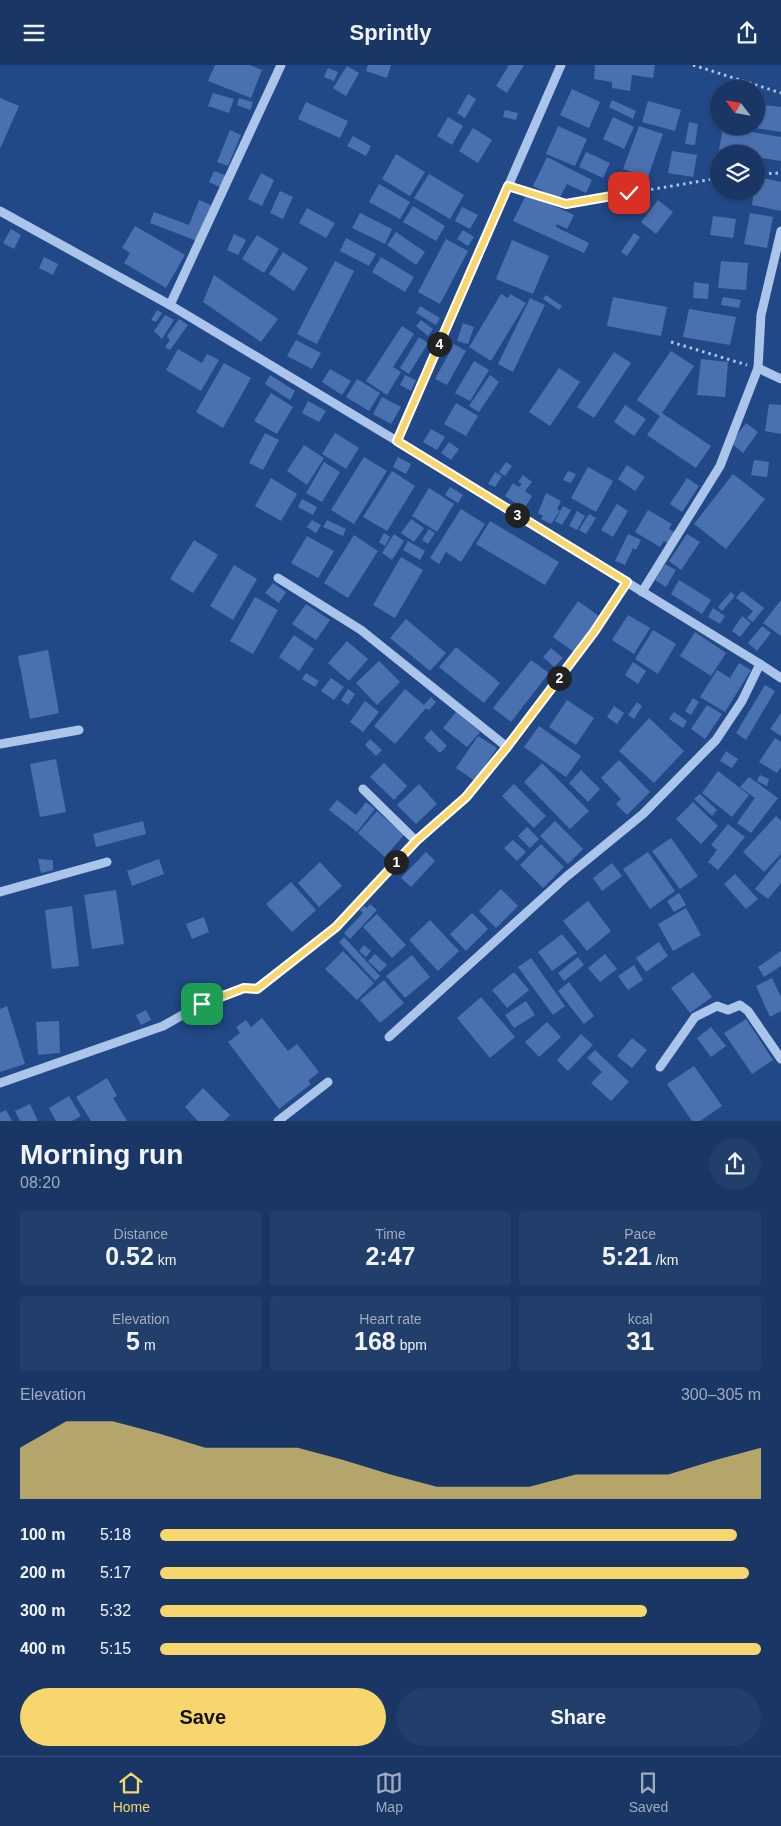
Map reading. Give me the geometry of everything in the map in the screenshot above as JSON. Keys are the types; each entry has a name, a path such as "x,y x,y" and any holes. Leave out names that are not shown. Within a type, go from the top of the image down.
{"street":[{"path":"170,305 281,65"},
{"path":"397,441 562,65"},
{"path":"0,211 170,305 397,441 760,664 781,679"},
{"path":"642,592 720,466 758,367 761,315 781,231"},
{"path":"758,367 781,379"},
{"path":"278,578 361,630 507,747"},
{"path":"0,1083 163,1026 202,1004 244,988 257,989 336,927 416,841 466,797 507,747 594,632 627,582"},
{"path":"389,1037 566,877 643,814 716,739 742,701 760,664"},
{"path":"0,744 79,730"},
{"path":"363,789 416,841"},
{"path":"0,893 107,862"},
{"path":"660,1067 695,1017 717,1006 728,1009 740,1005 748,1011 781,1059"},
{"path":"278,1121 328,1082"}],"path":[{"path":"693,65 781,93"},
{"path":"765,174 781,173"},
{"path":"508,186 566,204 710,180"},
{"path":"671,342 758,367"}],"building":[{"path":"215,65 250,65 262,70 251,98 208,81"},
{"path":"368,65 391,65 387,78 366,71"},
{"path":"509,65 524,65 507,93 496,86"},
{"path":"595,65 655,65 653,78 632,75 630,91 612,88 612,82 594,79"},
{"path":"347,66 359,73 346,96 333,88"},
{"path":"328,68 338,72 334,81 324,77"},
{"path":"572,89 600,102 589,128 560,115"},
{"path":"213,93 234,99 229,113 208,106"},
{"path":"468,94 476,99 465,118 457,113"},
{"path":"0,98 19,106 0,149"},
{"path":"239,98 253,102 250,110 237,105"},
{"path":"612,100 636,111 633,119 609,107"},
{"path":"648,101 681,110 675,131 642,122"},
{"path":"306,102 348,121 340,138 298,119"},
{"path":"765,105 781,107 781,132 765,130"},
{"path":"505,110 518,113 516,120 503,117"},
{"path":"448,117 463,126 452,145 437,136"},
{"path":"613,117 634,127 624,149 603,139"},
{"path":"689,122 698,124 695,145 685,144"},
{"path":"558,126 587,139 575,166 546,154"},
{"path":"639,126 663,134 648,177 623,169"},
{"path":"473,128 492,140 478,163 459,151"},
{"path":"230,130 241,135 228,166 217,162"},
{"path":"765,134 781,137 781,161 765,158 765,145 720,145 722,135"},
{"path":"353,136 371,146 366,156 347,146"},
{"path":"672,151 697,155 693,177 668,173"},
{"path":"586,152 610,163 603,178 579,167"},
{"path":"396,154 425,172 410,196 382,179"},
{"path":"547,157 592,180 586,193 567,184 559,199 533,186"},
{"path":"214,171 227,176 222,188 209,182"},
{"path":"261,173 274,180 262,206 248,199"},
{"path":"429,174 464,195 450,219 414,198"},
{"path":"765,179 781,182 781,211 752,205 753,200 765,200"},
{"path":"379,184 410,202 400,219 369,202"},
{"path":"280,191 293,197 283,219 270,213"},
{"path":"527,193 574,215 567,229 557,224 556,227 589,243 584,253 513,221"},
{"path":"199,200 211,205 197,241 150,223 154,212 189,225"},
{"path":"658,200 673,212 656,234 641,222"},
{"path":"413,206 445,226 436,241 403,222"},
{"path":"462,207 478,215 470,229 455,221"},
{"path":"307,208 335,223 326,238 299,223"},
{"path":"360,213 392,229 385,244 352,228"},
{"path":"750,213 773,217 767,248 744,244"},
{"path":"713,216 736,219 733,238 710,235"},
{"path":"135,226 185,255 166,288 124,263 130,253 122,248"},
{"path":"11,229 21,235 14,249 3,243"},
{"path":"463,230 474,237 468,246 457,239"},
{"path":"396,232 425,252 416,265 387,245"},
{"path":"634,233 640,237 627,256 621,252"},
{"path":"234,234 246,240 238,255 227,250"},
{"path":"257,235 279,249 264,273 242,259"},
{"path":"346,238 376,254 369,266 340,251"},
{"path":"446,239 468,251 440,304 418,292"},
{"path":"512,240 549,256 533,294 496,279"},
{"path":"283,252 308,268 294,291 269,274"},
{"path":"44,257 58,264 53,275 39,268"},
{"path":"381,257 414,277 405,292 372,272"},
{"path":"335,261 354,271 317,344 297,334"},
{"path":"721,261 748,263 746,290 718,288"},
{"path":"214,275 278,319 261,342 203,302"},
{"path":"694,282 709,284 708,299 693,298"},
{"path":"501,294 508,298 510,294 526,303 491,361 469,347"},
{"path":"546,295 562,306 559,310 543,299"},
{"path":"613,297 667,307 661,336 607,326"},
{"path":"723,297 741,300 739,308 721,305"},
{"path":"530,298 545,305 513,372 498,364"},
{"path":"420,306 440,318 436,325 416,313"},
{"path":"689,309 736,317 730,345 683,337"},
{"path":"157,310 162,313 156,322 151,320"},
{"path":"165,315 174,320 162,339 154,331"},
{"path":"179,319 188,325 170,350 165,347 170,340 167,336"},
{"path":"421,320 433,329 428,336 416,326"},
{"path":"463,323 474,327 468,344 457,341"},
{"path":"402,326 414,334 393,367 401,372 387,395 366,381"},
{"path":"419,337 428,343 409,374 400,368"},
{"path":"296,340 321,353 312,369 287,356"},
{"path":"454,344 466,351 447,385 435,379"},
{"path":"178,349 202,363 207,354 219,360 201,391 166,370"},
{"path":"671,351 694,366 662,413 711,446 696,468 647,435 660,416 637,400"},
{"path":"614,352 631,363 594,418 577,407"},
{"path":"701,359 728,362 725,397 697,395"},
{"path":"474,361 489,370 470,401 455,393"},
{"path":"224,363 251,378 223,428 196,412"},
{"path":"559,368 580,382 550,426 529,412"},
{"path":"330,369 351,381 342,395 322,382"},
{"path":"270,375 295,391 290,400 265,384"},
{"path":"405,375 416,380 411,391 400,385"},
{"path":"490,375 499,382 479,412 469,406"},
{"path":"357,379 380,393 369,411 346,397"},
{"path":"271,393 293,407 277,434 254,421"},
{"path":"382,397 401,407 391,424 373,414"},
{"path":"308,401 326,411 319,422 302,413"},
{"path":"456,403 478,416 466,436 444,424"},
{"path":"769,404 781,405 781,434 765,431"},
{"path":"625,405 646,419 634,436 614,422"},
{"path":"746,423 758,432 743,453 731,443"},
{"path":"431,429 445,437 437,450 423,442"},
{"path":"265,433 279,440 263,470 249,463"},
{"path":"335,433 359,448 346,469 322,454"},
{"path":"449,442 459,449 451,460 441,453"},
{"path":"304,445 324,458 307,485 287,471"},
{"path":"364,457 387,471 354,524 331,510"},
{"path":"398,457 411,464 406,474 393,467"},
{"path":"754,460 769,462 767,477 751,475"},
{"path":"324,462 340,472 322,502 306,493"},
{"path":"506,462 512,466 505,476 499,472"},
{"path":"627,465 645,477 635,491 618,479"},
{"path":"588,467 613,481 596,512 571,498"},
{"path":"392,471 415,486 387,531 363,517"},
{"path":"568,471 576,474 571,483 563,480"},
{"path":"495,472 502,476 495,487 488,484"},
{"path":"733,474 765,499 726,549 694,524"},
{"path":"523,475 532,482 525,491 532,496 524,509 505,496 513,483 519,487 522,484 518,482"},
{"path":"271,478 297,494 281,521 255,506"},
{"path":"687,478 699,486 682,512 670,504"},
{"path":"450,487 463,495 458,503 445,495"},
{"path":"429,488 454,504 437,532 412,516"},
{"path":"546,493 561,501 557,509 560,511 551,524 541,519 543,516 538,513"},
{"path":"302,499 317,507 313,515 298,507"},
{"path":"617,504 628,511 613,537 601,530"},
{"path":"563,506 571,510 562,525 555,521"},
{"path":"461,509 485,524 461,562 446,552 439,564 430,558"},
{"path":"648,510 672,524 669,529 674,532 668,543 664,541 660,547 635,532"},
{"path":"577,511 585,516 577,530 569,526"},
{"path":"589,514 596,518 586,534 579,530"},
{"path":"411,519 424,528 414,542 401,533"},
{"path":"312,520 321,525 316,533 307,527"},
{"path":"327,520 346,529 343,536 323,527"},
{"path":"490,521 559,562 545,585 476,544"},
{"path":"429,529 435,533 428,544 422,540"},
{"path":"384,533 390,537 385,546 379,542"},
{"path":"394,534 404,541 392,560 382,553"},
{"path":"628,534 641,540 636,550 633,548 625,565 615,561"},
{"path":"687,534 700,542 681,570 669,561"},
{"path":"354,535 378,551 348,598 324,583"},
{"path":"307,536 334,551 318,578 291,563"},
{"path":"194,540 218,555 193,593 170,579"},
{"path":"408,541 425,551 420,560 403,550"},
{"path":"401,557 423,570 395,618 373,605"},
{"path":"665,564 676,570 666,587 655,580"},
{"path":"234,565 257,579 233,620 210,606"},
{"path":"679,580 711,600 702,614 671,594"},
{"path":"273,583 286,592 279,603 265,593"},
{"path":"742,591 764,608 753,622 747,618 753,611 736,598"},
{"path":"731,592 735,596 722,611 718,607"},
{"path":"255,597 278,610 253,654 230,641"},
{"path":"781,600 781,636 763,623"},
{"path":"578,601 599,616 574,652 553,637"},
{"path":"306,604 330,620 316,640 292,624"},
{"path":"713,608 725,616 720,624 708,617"},
{"path":"628,615 650,628 634,654 612,640"},
{"path":"742,616 751,623 740,637 732,631"},
{"path":"406,619 446,653 430,671 390,638"},
{"path":"762,626 771,633 757,651 748,643"},
{"path":"653,630 676,644 658,674 635,659"},
{"path":"695,632 726,653 711,676 680,656"},
{"path":"294,635 314,649 299,671 279,657"},
{"path":"347,641 368,659 349,681 328,663"},
{"path":"456,647 500,683 484,703 439,667"},
{"path":"551,648 563,658 554,667 543,657"},
{"path":"48,650 59,713 30,719 18,656"},
{"path":"531,660 549,673 511,722 493,708"},
{"path":"379,661 400,682 377,705 356,683"},
{"path":"633,662 646,671 638,684 625,675"},
{"path":"739,663 751,670 725,712 700,697 717,670 730,678"},
{"path":"306,673 319,681 315,687 302,679"},
{"path":"331,678 344,687 334,700 321,691"},
{"path":"765,685 775,691 746,740 736,733"},
{"path":"348,689 355,694 348,705 341,700"},
{"path":"405,689 424,705 431,697 436,702 429,710 426,708 395,744 374,726"},
{"path":"693,698 699,702 691,715 685,711"},
{"path":"567,700 594,718 576,745 549,727"},
{"path":"365,701 379,712 363,732 350,722"},
{"path":"637,702 642,706 634,719 628,715"},
{"path":"707,705 722,714 705,739 691,729"},
{"path":"614,706 624,713 617,724 607,717"},
{"path":"456,712 480,732 467,747 443,728"},
{"path":"674,712 687,721 683,728 669,719"},
{"path":"781,713 781,736 770,729"},
{"path":"649,718 684,751 654,783 619,751"},
{"path":"539,726 581,756 566,777 524,747"},
{"path":"431,730 447,746 440,753 424,738"},
{"path":"478,736 497,748 475,781 456,768"},
{"path":"775,738 781,742 781,767 777,773 759,762"},
{"path":"370,739 382,750 376,756 365,745"},
{"path":"726,751 738,759 732,768 720,761"},
{"path":"56,759 66,812 40,817 30,764"},
{"path":"619,760 650,792 627,815 616,804 621,799 601,778"},
{"path":"384,763 407,786 394,800 370,777"},
{"path":"542,763 589,811 570,829 524,782"},
{"path":"581,770 600,789 588,802 569,783"},
{"path":"718,771 749,795 732,817 702,793"},
{"path":"760,775 769,779 767,786 757,781"},
{"path":"749,777 778,798 751,833 737,823 755,798 740,787"},
{"path":"419,784 437,804 416,824 397,805"},
{"path":"514,784 546,816 534,828 502,796"},
{"path":"700,794 717,810 712,816 694,799"},
{"path":"337,800 356,815 366,802 375,809 357,832 329,810"},
{"path":"693,802 718,826 701,844 676,819"},
{"path":"377,811 404,835 385,857 358,833"},
{"path":"776,816 781,821 781,854 764,872 743,852"},
{"path":"143,821 146,834 96,847 93,834"},
{"path":"555,821 583,849 568,864 540,836"},
{"path":"728,824 745,837 718,870 708,862 717,850 711,845"},
{"path":"527,827 539,839 530,848 518,836"},
{"path":"671,838 698,876 680,889 652,851"},
{"path":"513,840 526,852 517,861 504,848"},
{"path":"541,844 564,867 543,888 520,865"},
{"path":"426,852 435,861 411,887 401,878"},
{"path":"648,852 675,891 650,909 623,869"},
{"path":"781,857 781,883 768,899 755,889"},
{"path":"38,859 53,860 53,870 41,873"},
{"path":"159,859 164,874 132,886 127,871"},
{"path":"320,862 342,886 319,907 298,883"},
{"path":"612,863 622,876 602,891 593,878"},
{"path":"735,874 758,899 746,909 724,884"},
{"path":"291,882 316,910 292,932 266,904"},
{"path":"501,889 518,906 496,928 479,911"},
{"path":"116,890 124,944 92,949 84,895"},
{"path":"679,893 686,905 674,912 667,901"},
{"path":"588,901 611,931 587,951 563,921"},
{"path":"370,904 377,910 350,939 344,933 363,913 360,910 364,906 367,908"},
{"path":"72,906 79,966 52,969 45,910"},
{"path":"686,908 701,935 673,951 658,924"},
{"path":"472,913 488,929 466,951 450,934"},
{"path":"377,914 406,945 392,958 363,927"},
{"path":"204,917 209,932 192,939 186,924"},
{"path":"430,920 459,951 438,971 409,940"},
{"path":"562,934 577,953 552,971 538,952"},
{"path":"344,937 380,976 375,981 339,942"},
{"path":"659,942 668,956 646,972 636,958"},
{"path":"364,945 371,951 366,957 359,951"},
{"path":"343,951 374,983 357,1000 325,969"},
{"path":"781,951 781,966 764,977 758,967"},
{"path":"375,954 387,965 380,972 368,961"},
{"path":"605,954 617,969 600,982 588,968"},
{"path":"412,955 430,977 405,998 386,976"},
{"path":"578,957 584,965 564,981 558,973"},
{"path":"531,958 565,1006 553,1015 518,967"},
{"path":"634,965 643,980 628,990 618,976"},
{"path":"514,972 529,990 507,1008 492,990"},
{"path":"693,972 712,997 690,1013 671,988"},
{"path":"772,978 781,997 781,1011 770,1017 756,986"},
{"path":"384,980 404,1003 380,1023 360,1000"},
{"path":"569,982 594,1016 584,1024 558,991"},
{"path":"481,997 515,1037 490,1058 457,1018"},
{"path":"526,1001 535,1015 514,1028 505,1015"},
{"path":"7,1006 25,1064 0,1072 0,1009"},
{"path":"146,1010 151,1020 141,1025 136,1015"},
{"path":"262,1018 288,1051 297,1044 319,1072 308,1081 311,1084 279,1109 228,1042 240,1033 236,1027 246,1020 251,1027"},
{"path":"746,1019 773,1060 752,1074 724,1033"},
{"path":"59,1021 60,1053 38,1055 36,1022"},
{"path":"547,1022 561,1037 539,1057 525,1042"},
{"path":"711,1027 726,1046 711,1057 697,1038"},
{"path":"581,1034 593,1045 568,1071 557,1060"},
{"path":"632,1038 647,1050 632,1068 617,1056"},
{"path":"595,1050 629,1082 611,1101 591,1083 602,1072 587,1058"},
{"path":"694,1066 722,1106 700,1121 692,1121 667,1084"},
{"path":"107,1078 117,1096 113,1098 127,1121 91,1121 76,1097"},
{"path":"203,1088 230,1115 224,1121 198,1121 185,1107"},
{"path":"69,1096 81,1116 72,1121 56,1121 49,1108"},
{"path":"30,1104 38,1121 20,1121 15,1111"},
{"path":"6,1110 12,1121 0,1121 0,1113"}],"route":[{"path":"202,1004 244,988 257,989 336,927 416,841 466,797 507,747 594,632 627,582 397,441 508,186 566,204 629,193"}]}
